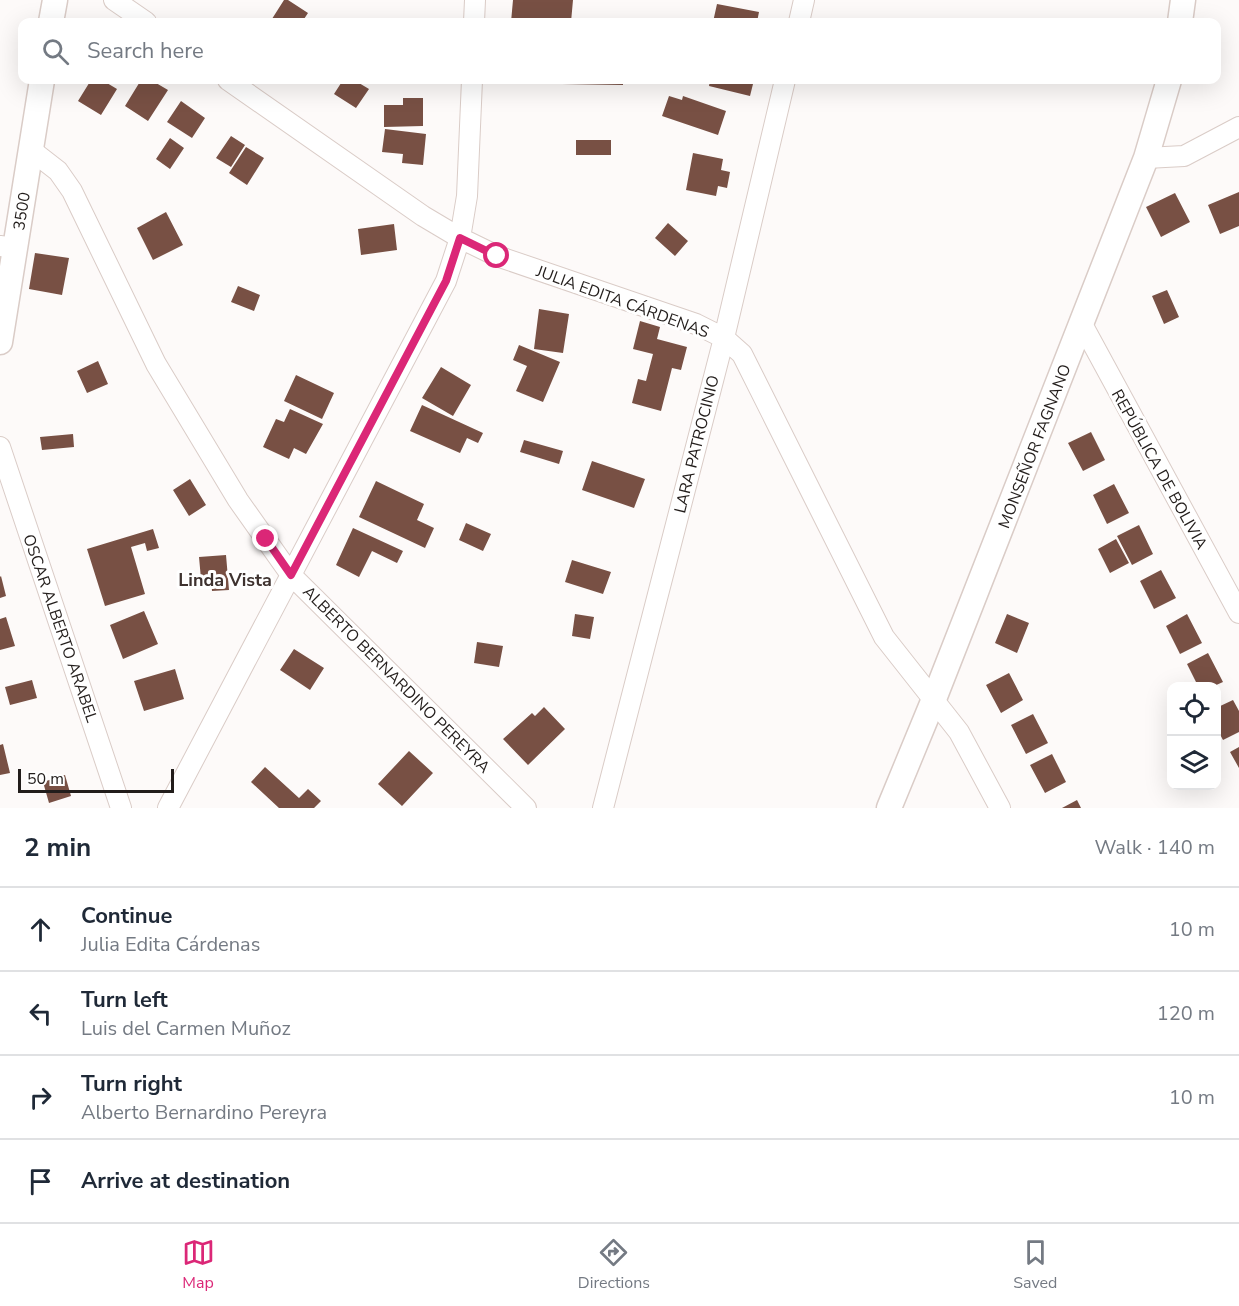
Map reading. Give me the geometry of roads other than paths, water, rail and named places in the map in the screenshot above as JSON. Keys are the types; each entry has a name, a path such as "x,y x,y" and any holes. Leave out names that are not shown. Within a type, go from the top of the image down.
{"street":[{"path":"52,18 55,0"},
{"path":"114,0 140,18"},
{"path":"474,18 475,0"},
{"path":"800,18 804,0"},
{"path":"1181,18 1183,0"},
{"name":"3500","path":"0,342 8,247 31,150 41,84"},
{"name":"JULIA EDITA CÁRDENAS","path":"234,84 423,216 460,238 497,256 696,324 724,338 742,354 884,637 959,732 1000,808"},
{"path":"168,808 446,281 460,238 467,196 472,84"},
{"name":"LARA PATROCINIO","path":"603,808 724,338 784,84"},
{"name":"MONSEÑOR FAGNANO","path":"889,808 1146,158 1168,84"},
{"path":"1146,158 1184,156 1239,127"},
{"name":"ALBERTO BERNARDINO PEREYRA","path":"31,150 58,171 72,191 156,364 238,500 291,575 526,808"},
{"name":"REPÚBLICA DE BOLIVIA","path":"1082,324 1239,613"},
{"name":"OSCAR ALBERTO ARABEL","path":"0,447 121,808"}],"district":[{"name":"Linda Vista","path":"225,580"}]}
